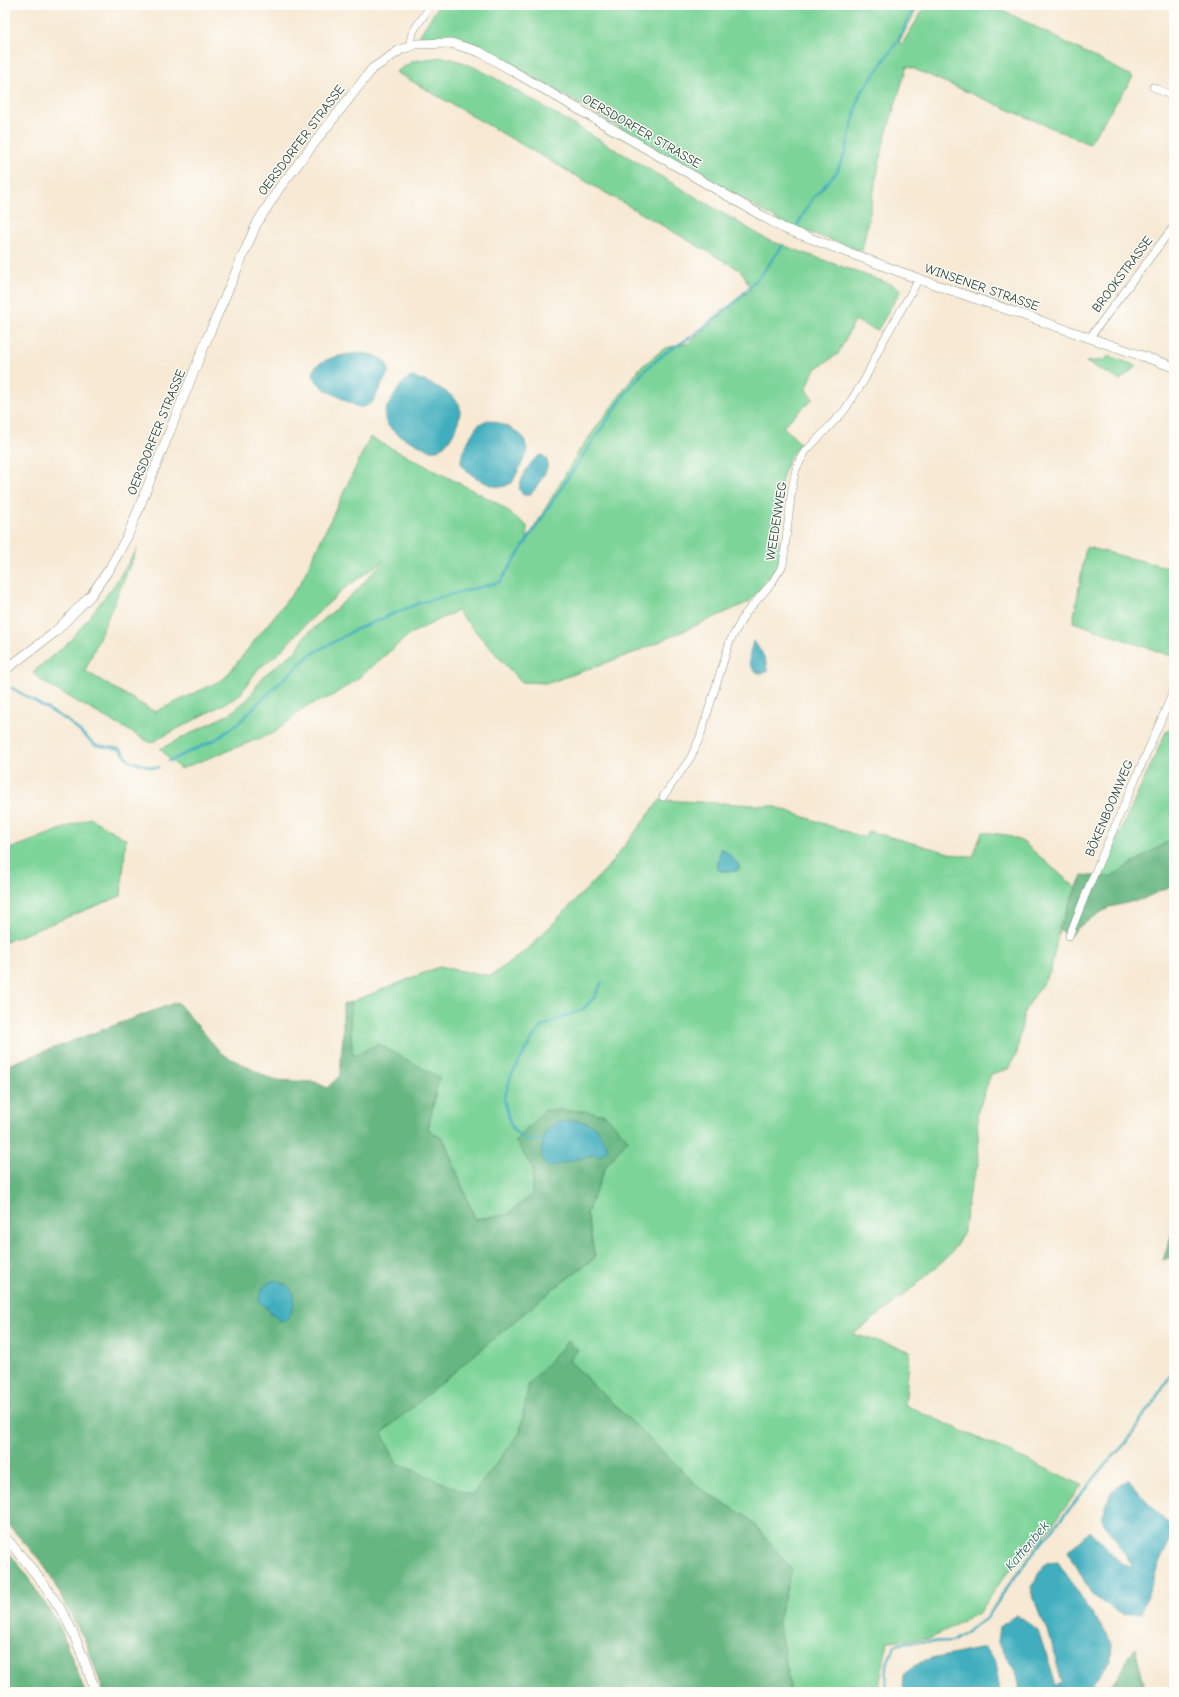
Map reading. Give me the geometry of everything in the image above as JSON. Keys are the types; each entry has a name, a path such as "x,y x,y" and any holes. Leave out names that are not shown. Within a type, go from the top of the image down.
{"street":[{"path":"409,47 412,33 431,5"},
{"name":"OERSDORFER STRASSE","path":"5,670 54,634 91,595 110,568 128,535 209,334 257,223 280,187 372,69 400,50 416,44 451,43 480,52 784,228"},
{"path":"1153,87 1174,97"},
{"name":"BROOKSTRASSE","path":"1090,338 1174,226"},
{"name":"WINSENER STRASSE","path":"784,228 919,279 1174,367"},
{"name":"WEEDENWEG","path":"663,798 691,758 700,737 730,641 737,627 745,614 770,584 783,565 792,488 796,469 806,452 848,404 865,379 882,343 919,279"},
{"name":"BÖKENBOOMWEG","path":"1069,936 1092,878 1174,690"},
{"path":"5,1537 36,1572 65,1616 80,1649 96,1692"}],"green space":[{"path":"439,5 647,5 650,7 653,5 919,5 899,42 902,44 926,5 993,5 1133,77 1089,144 907,66 883,145 862,251 785,224 474,43 449,36 418,38"},
{"path":"443,57 465,63 493,77 768,240 893,285 901,290 877,331 855,320 838,354 814,370 806,390 813,399 783,426 800,443 788,461 780,488 778,526 780,564 749,602 636,652 549,683 521,682 457,611 410,634 356,680 330,697 307,706 274,733 180,769 160,749 231,713 249,698 263,676 296,651 305,636 358,589 384,560 344,589 307,623 279,653 258,669 239,696 151,743 53,688 39,679 33,672 70,641 113,587 137,549 85,671 155,712 224,679 300,584 370,437 497,503 527,526 527,540 579,451 640,368 665,348 689,343 751,289 744,275 738,269 396,72 413,61"},
{"path":"1109,356 1137,366 1120,380 1086,362 1104,360"},
{"path":"1086,547 1174,569 1174,657 1073,622"},
{"path":"1174,727 1174,838 1110,877 1100,876 1166,732"},
{"path":"660,800 773,806 865,838 868,831 953,854 973,857 982,832 1007,835 1023,842 1076,888 1059,929 1051,970 1024,1012 1017,1053 1008,1069 991,1074 977,1114 979,1161 969,1193 963,1234 952,1252 932,1271 888,1308 853,1334 910,1351 905,1405 1082,1485 1040,1541 1008,1571 980,1612 931,1638 888,1641 878,1692 789,1692 790,1687 778,1620 791,1570 750,1519 702,1490 569,1361 578,1350 529,1384 520,1433 472,1496 396,1463 381,1433 554,1288 595,1258 587,1213 605,1168 628,1139 515,1140 533,1168 532,1195 507,1215 475,1219 444,1140 428,1129 439,1077 353,1057 350,1023 351,1002 439,967 491,976 529,948 607,868"},
{"path":"90,818 126,839 121,896 5,942 5,851"},
{"path":"1174,838 1174,884 1143,899 1110,907 1085,922 1069,936 1059,929 1082,875 1110,877"},
{"path":"177,1002 222,1054 273,1080 315,1082 327,1088 340,1075 343,1035 343,1004 351,1002 350,1023 353,1056 378,1044 439,1077 428,1129 444,1140 475,1219 507,1215 532,1195 533,1168 515,1140 545,1110 583,1111 605,1115 628,1139 605,1168 587,1213 595,1258 554,1288 382,1433 396,1463 472,1495 520,1433 529,1384 568,1341 578,1350 569,1361 702,1490 750,1519 792,1570 778,1620 790,1687 789,1692 104,1692 87,1645 45,1566 5,1521 5,1066"},
{"path":"1174,1227 1174,1256 1163,1260"},
{"path":"5,1547 22,1569 59,1625 85,1692 5,1692"},
{"path":"1135,1648 1146,1692 1107,1692"}],"water":[{"path":"361,353 373,355 382,359 387,364 389,371 372,403 364,407 358,407 326,390 317,382 313,375 315,367 325,360 348,354"},
{"path":"411,377 438,387 451,395 459,404 460,415 456,428 449,441 438,450 429,450 402,437 390,428 385,418 387,407 400,386"},
{"path":"488,420 512,429 523,437 526,447 527,453 512,483 502,487 496,487 471,475 461,462 465,449 475,429 477,426"},
{"path":"541,455 547,462 545,472 533,492 530,495 523,495 519,489 524,474 530,464"},
{"path":"753,641 761,650 766,663 767,671 762,674 752,669 750,665 749,660"},
{"path":"720,849 725,850 739,865 739,869 737,871 721,871 717,869"},
{"path":"575,1120 588,1123 597,1128 609,1147 599,1158 595,1154 547,1168 541,1156 544,1134 549,1127 558,1122"},
{"path":"276,1280 288,1286 294,1295 294,1304 290,1314 284,1322 278,1319 259,1301 264,1287"},
{"path":"1128,1479 1137,1491 1174,1529 1174,1532 1162,1556 1141,1612 1123,1615 1092,1595 1068,1551 1090,1531 1123,1565 1133,1566 1102,1519 1111,1492"},
{"path":"1058,1562 1112,1643 1111,1660 1086,1692 1020,1692 1015,1671 998,1643 1000,1626 1016,1615 1038,1630 1056,1685 1062,1683 1048,1630 1040,1616 1031,1588 1046,1563"},
{"path":"984,1648 995,1660 1000,1692 903,1692 904,1674 921,1661"}],"waterway":[{"path":"796,227 813,198 837,172 846,150 859,96 897,42 915,5"},
{"path":"169,761 215,740 241,721 260,701 310,655 357,629 422,602 500,582 570,475 626,393 644,371 665,353 694,335 734,303 761,275 783,245"},
{"path":"12,688 68,721 95,745 120,749 130,761 154,768 158,767"},
{"path":"542,1141 526,1140 514,1131 510,1123 504,1099 511,1076 534,1036 542,1027 560,1018 582,1010 594,998 602,982"},
{"name":"Kattenbek","path":"886,1692 887,1665 894,1646 907,1642 952,1641 987,1618 1014,1577 1106,1464 1127,1442 1174,1370"}]}
